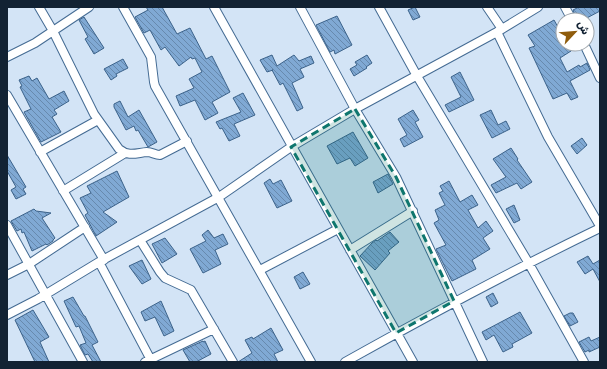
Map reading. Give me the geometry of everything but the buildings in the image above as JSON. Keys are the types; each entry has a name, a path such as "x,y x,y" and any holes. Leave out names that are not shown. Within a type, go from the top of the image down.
{"street":[{"path":"39,7 53,31 98,120 115,144 125,153 130,154 149,152 160,155 187,141"},
{"path":"7,57 35,43 89,7"},
{"path":"124,7 151,57 154,82 311,362"},
{"path":"214,7 291,147 413,362"},
{"path":"300,7 355,109 396,177 483,362"},
{"path":"379,7 417,76 528,262 584,362"},
{"path":"345,362 454,301 528,262 600,227 548,137 500,31 487,7"},
{"path":"7,315 219,197 291,147 355,109 500,31 538,7"},
{"path":"588,52 600,78"},
{"path":"7,95 85,227 149,361 214,329"},
{"path":"40,152 98,120"},
{"path":"63,191 125,153"},
{"path":"350,250 413,211"},
{"path":"7,225 83,362"},
{"path":"7,275 29,264 85,227"},
{"path":"260,270 338,229"},
{"path":"140,240 165,278 190,290 233,362"}],"highlighted area":[{"path":"355,109 396,177 454,301 396,333 291,147"}]}
